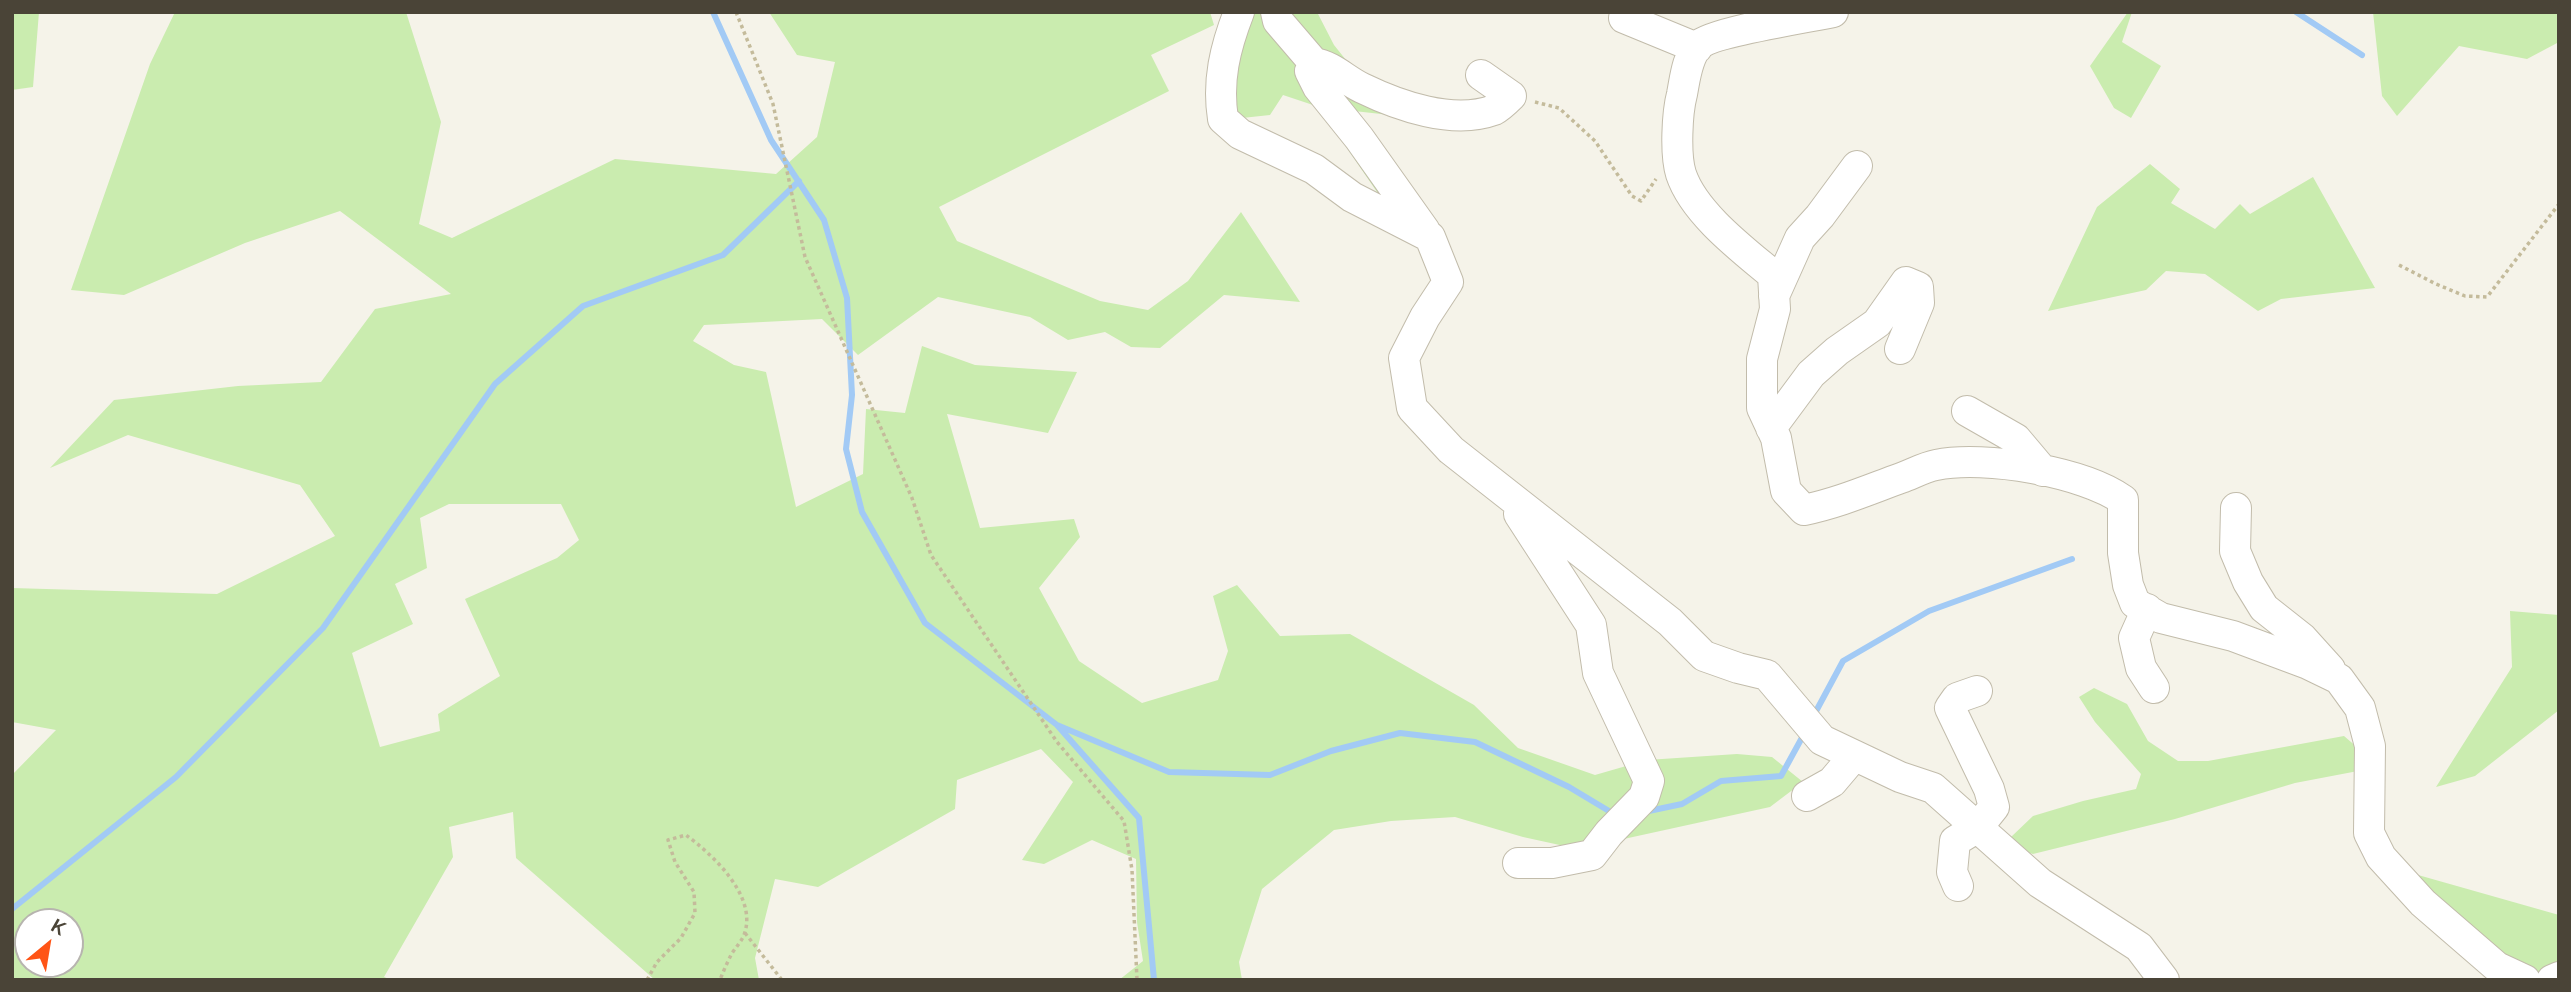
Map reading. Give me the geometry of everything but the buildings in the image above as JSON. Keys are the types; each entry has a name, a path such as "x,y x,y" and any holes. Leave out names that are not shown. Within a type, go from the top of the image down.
{"street":[{"path":"1239,12 1227,43 1222,72 1220,98 1223,120 1240,134 1314,169 1352,197 1430,237"},
{"path":"1276,12 1278,22 1314,63 1326,65 1360,88 1406,107 1432,113 1466,115 1495,109 1511,96 1481,75"},
{"path":"1833,12 1725,34 1699,44 1689,62 1677,129 1681,173 1702,210 1735,244 1773,275 1775,309 1762,359 1762,408 1776,438 1786,491 1804,510 1836,503 1936,465 1992,462 2043,471 2107,489 2123,500 2123,553 2128,585 2135,603 2161,618 2234,636 2308,664 2339,680"},
{"path":"1624,18 1697,48"},
{"path":"1314,63 1310,71 1318,88 1359,138 1430,237 1448,282 1424,317 1404,358 1412,408 1451,450 1670,622 1704,656 1767,675 1822,740 1900,778 1933,788 2040,883 2139,947 2164,980"},
{"path":"1774,296 1800,238 1857,166"},
{"path":"1771,428 1811,374 1837,351 1877,323 1906,282 1918,287 1919,303 1900,349"},
{"path":"1967,411 2016,439 2043,471"},
{"path":"1503,491 1591,625 1598,673 1649,781 1644,797 1609,833 1592,856 1552,863 1518,863"},
{"path":"2236,508 2235,551 2248,582 2264,608 2302,638 2360,708 2370,746 2369,833 2381,857 2423,902 2497,967 2525,980"},
{"path":"2147,609 2134,638 2141,668 2154,688"},
{"path":"1958,886 1952,872 1955,841 1978,827 1994,807 1989,789 1950,708 1957,698 1977,691"},
{"path":"1807,796 1832,782 1854,755"},
{"path":"2552,980 2559,977"}],"path":[{"path":"736,12 773,104 805,257 912,498 931,555 1057,742 1124,821 1132,870 1136,980"},
{"path":"1511,96 1559,108 1595,141 1632,196 1641,201 1659,173 1679,150"},
{"path":"2399,265 2465,296 2487,297 2559,204"},
{"path":"647,980 657,962 681,938 695,913 694,892 675,862 668,839 686,835 706,850 725,872 748,910 745,933 720,980"},
{"path":"745,933 782,980"}],"green space":[{"path":"12,12 39,12 33,87 12,90"},
{"path":"175,12 406,12 441,122 419,224 452,238 615,159 776,174 817,137 835,62 797,55 769,12 1210,12 1214,25 1151,55 1169,91 939,207 957,241 1100,301 1148,310 1188,281 1241,212 1300,302 1224,295 1160,348 1131,347 1105,332 1068,340 1030,317 938,297 858,355 822,319 704,325 693,341 734,365 766,372 796,507 863,474 866,409 905,413 922,346 975,365 1077,372 1048,433 947,414 980,528 1074,519 1080,537 1039,588 1079,661 1142,703 1218,680 1228,651 1213,596 1237,585 1280,636 1350,634 1474,705 1518,748 1595,775 1647,760 1737,754 1772,757 1803,782 1770,807 1578,849 1523,837 1455,817 1391,821 1334,830 1262,889 1239,962 1242,980 1119,980 1143,961 1137,922 1136,859 1092,840 1044,864 1022,860 1073,782 1041,749 957,780 955,809 818,887 775,879 755,958 759,980 655,980 516,858 513,812 449,827 453,857 384,977 392,980 12,980 12,775 56,730 12,722 12,588 217,594 335,536 300,485 128,435 50,468 114,400 238,386 321,382 375,309 451,294 340,211 245,243 124,295 71,290 150,64","holes":["449,504 561,504 579,540 557,558 465,599 500,676 438,714 440,731 380,747 352,653 413,624 395,584 427,568 420,518"]},
{"path":"1248,12 1317,12 1334,45 1390,115 1354,111 1379,195 1319,107 1283,95 1270,115 1242,118 1233,111 1229,63"},
{"path":"2128,12 2132,12 2122,42 2161,66 2131,118 2114,108 2090,66"},
{"path":"2373,12 2559,12 2559,42 2527,59 2459,46 2397,116 2382,96"},
{"path":"2150,164 2180,189 2171,203 2215,229 2240,204 2250,214 2313,177 2375,288 2281,299 2258,311 2205,274 2166,271 2146,290 2048,311 2097,207"},
{"path":"2510,611 2559,615 2559,710 2475,776 2436,787 2512,667"},
{"path":"2094,688 2127,704 2148,741 2178,761 2208,761 2344,736 2358,748 2358,771 2295,783 2175,819 2033,854 2015,848 2011,837 2033,816 2136,789 2141,774 2095,722 2079,697"},
{"path":"2404,871 2559,915 2559,958 2552,970 2533,975 2504,959"}],"waterway":[{"path":"713,12 771,140 824,220 847,298 852,395 846,449 862,512 925,623 1057,725 1139,818 1154,980"},
{"path":"2296,12 2362,55"},
{"path":"12,909 176,777 323,628 495,384 583,306 723,255 799,181"},
{"path":"1814,715 1843,661 1929,611 2072,559"},
{"path":"1057,725 1169,772 1270,775 1331,751 1400,733 1475,742 1569,787 1614,814"},
{"path":"1644,812 1682,804 1721,781 1781,776 1804,734"}]}
